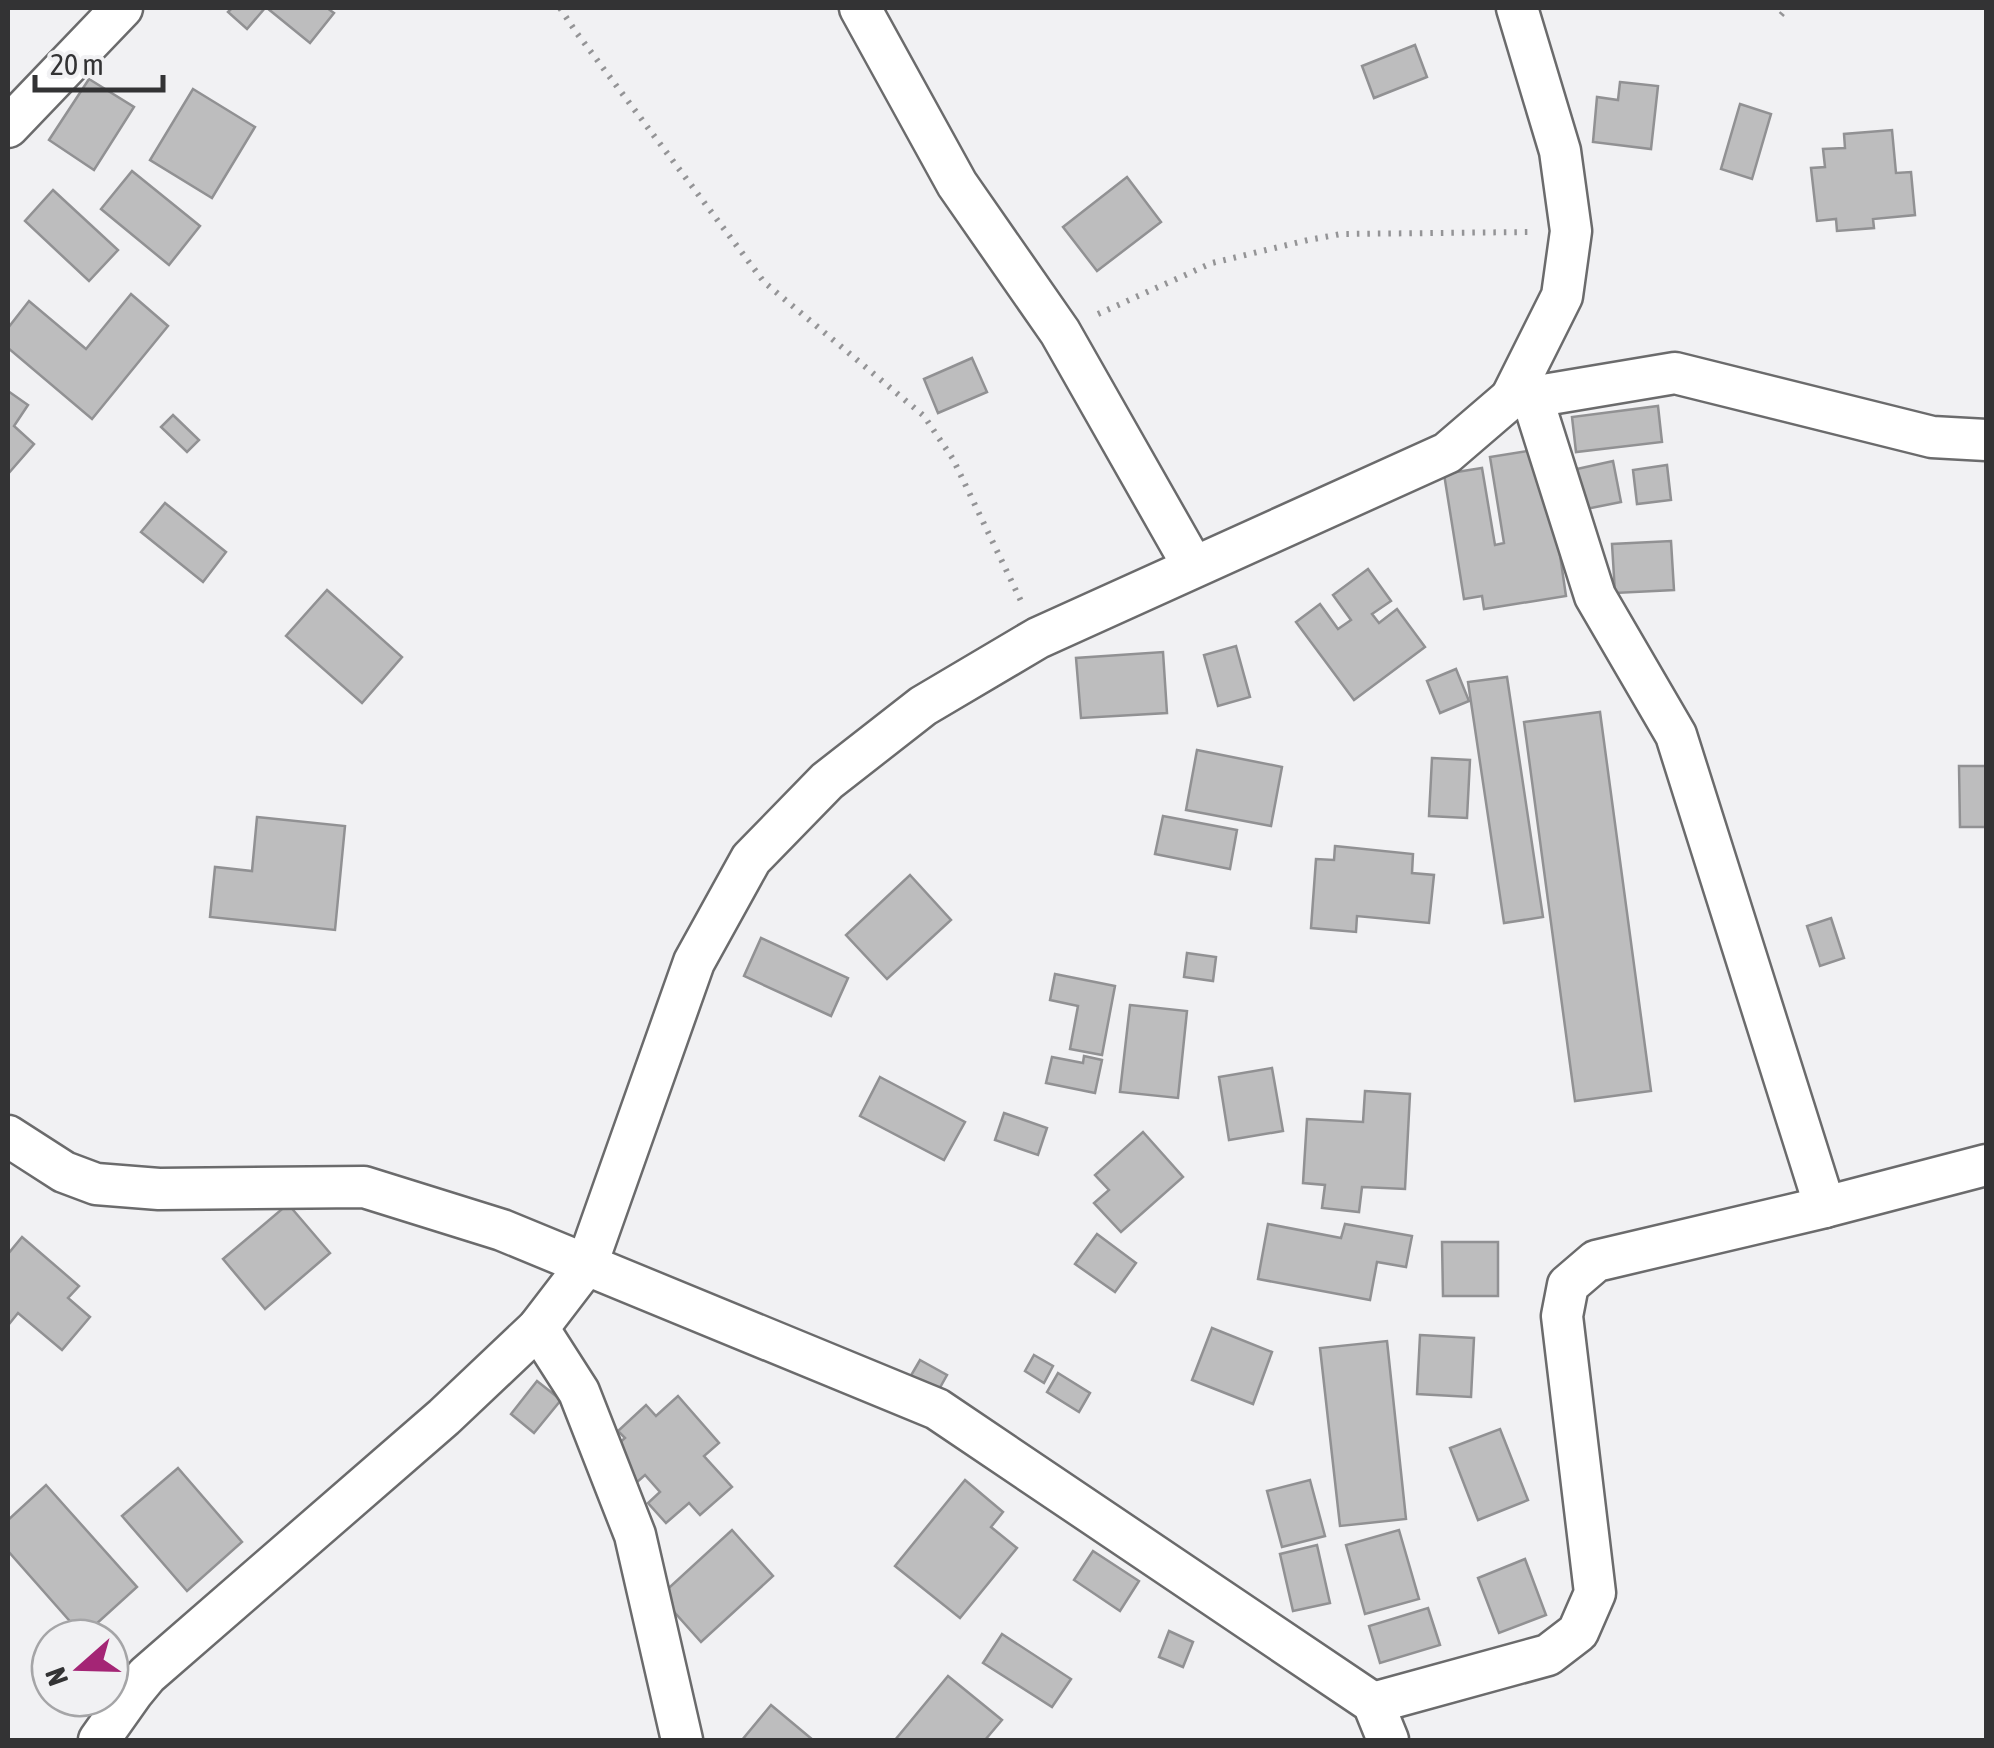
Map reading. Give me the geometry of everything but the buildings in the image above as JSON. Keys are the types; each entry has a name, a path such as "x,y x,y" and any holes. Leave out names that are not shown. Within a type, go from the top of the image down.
{"street":[{"path":"8,128 122,8"},
{"path":"860,8 957,184 1060,332 1193,566"},
{"path":"1517,8 1560,151 1571,231 1562,296 1521,398 1595,596 1676,735 1825,1206"},
{"path":"99,1740 147,1675 444,1417 538,1328 587,1264 694,962 751,859 827,781 923,706 1038,638 1447,453 1521,398 1675,373 1932,437 1986,440"},
{"path":"8,1136 64,1172 96,1184 159,1188 364,1187 502,1230 938,1408 1374,1703 1388,1740"},
{"path":"1374,1703 1548,1655 1578,1632 1595,1594 1562,1316 1568,1285 1596,1260 1986,1165"},
{"path":"538,1328 580,1392 635,1535 682,1740"}],"path":[{"path":"560,8 764,282 924,416 954,459 1038,638"},
{"path":"1781,15 1787,8"},
{"path":"1060,332 1212,263 1308,240 1341,234 1571,231"}]}
